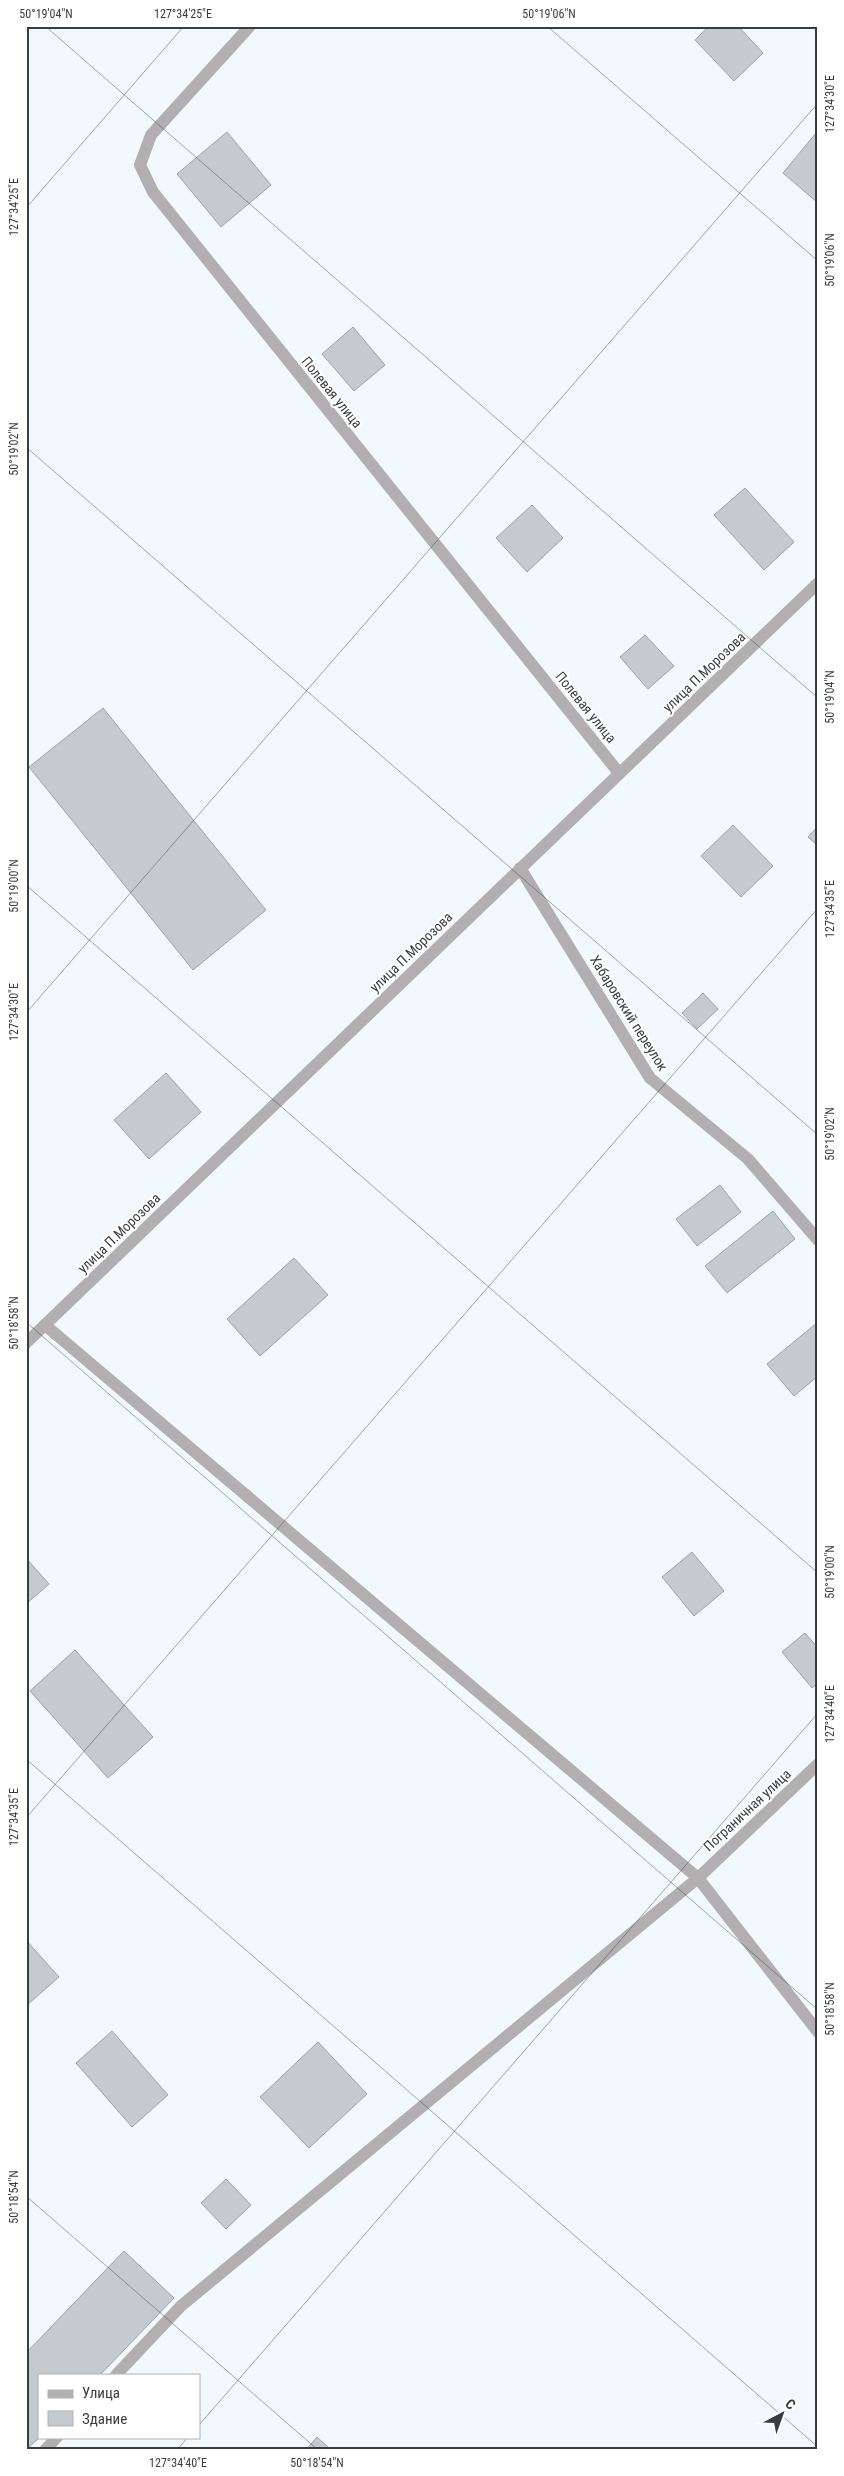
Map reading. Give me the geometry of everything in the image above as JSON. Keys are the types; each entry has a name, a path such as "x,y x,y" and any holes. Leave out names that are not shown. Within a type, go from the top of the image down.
{"street":[{"name":"Полевая улица","path":"250,26 151,135 140,165 153,192 619,773"},
{"name":"улица П.Морозова","path":"26,1343 818,583"},
{"name":"Хабаровский переулок","path":"520,868 650,1078 748,1159 818,1240"},
{"path":"45,1325 698,1878 818,2032"},
{"name":"Пограничная улица","path":"117,2374 181,2306 698,1878 818,1764"},
{"path":"45,2450 56,2438"}],"building":[{"path":"709,26 738,26 763,53 734,81 695,40"},
{"path":"227,132 271,185 221,227 177,174"},
{"path":"816,133 818,135 818,203 783,173"},
{"path":"353,327 385,365 354,391 322,354"},
{"path":"745,488 794,542 764,570 714,515"},
{"path":"532,505 563,538 527,572 496,538"},
{"path":"645,635 674,666 648,689 620,657"},
{"path":"103,708 266,910 193,970 29,767"},
{"path":"733,825 773,866 741,897 701,856"},
{"path":"818,826 818,846 808,837"},
{"path":"703,993 718,1009 697,1029 682,1013"},
{"path":"166,1073 201,1112 149,1159 114,1120"},
{"path":"720,1185 741,1212 697,1246 676,1219"},
{"path":"773,1211 795,1239 727,1293 705,1266"},
{"path":"294,1258 328,1295 260,1356 227,1319"},
{"path":"818,1322 818,1376 794,1396 767,1364"},
{"path":"692,1552 724,1591 694,1616 662,1577"},
{"path":"26,1558 49,1584 26,1604"},
{"path":"805,1633 818,1648 818,1683 812,1688 782,1652"},
{"path":"75,1650 153,1737 108,1778 30,1691"},
{"path":"26,1940 59,1977 26,2006"},
{"path":"112,2031 168,2095 132,2127 76,2063"},
{"path":"318,2042 367,2094 309,2148 260,2097"},
{"path":"226,2179 251,2205 226,2229 201,2203"},
{"path":"124,2251 174,2298 101,2374 38,2374 39,2438 26,2450 26,2353"},
{"path":"317,2437 331,2450 306,2450"}]}
